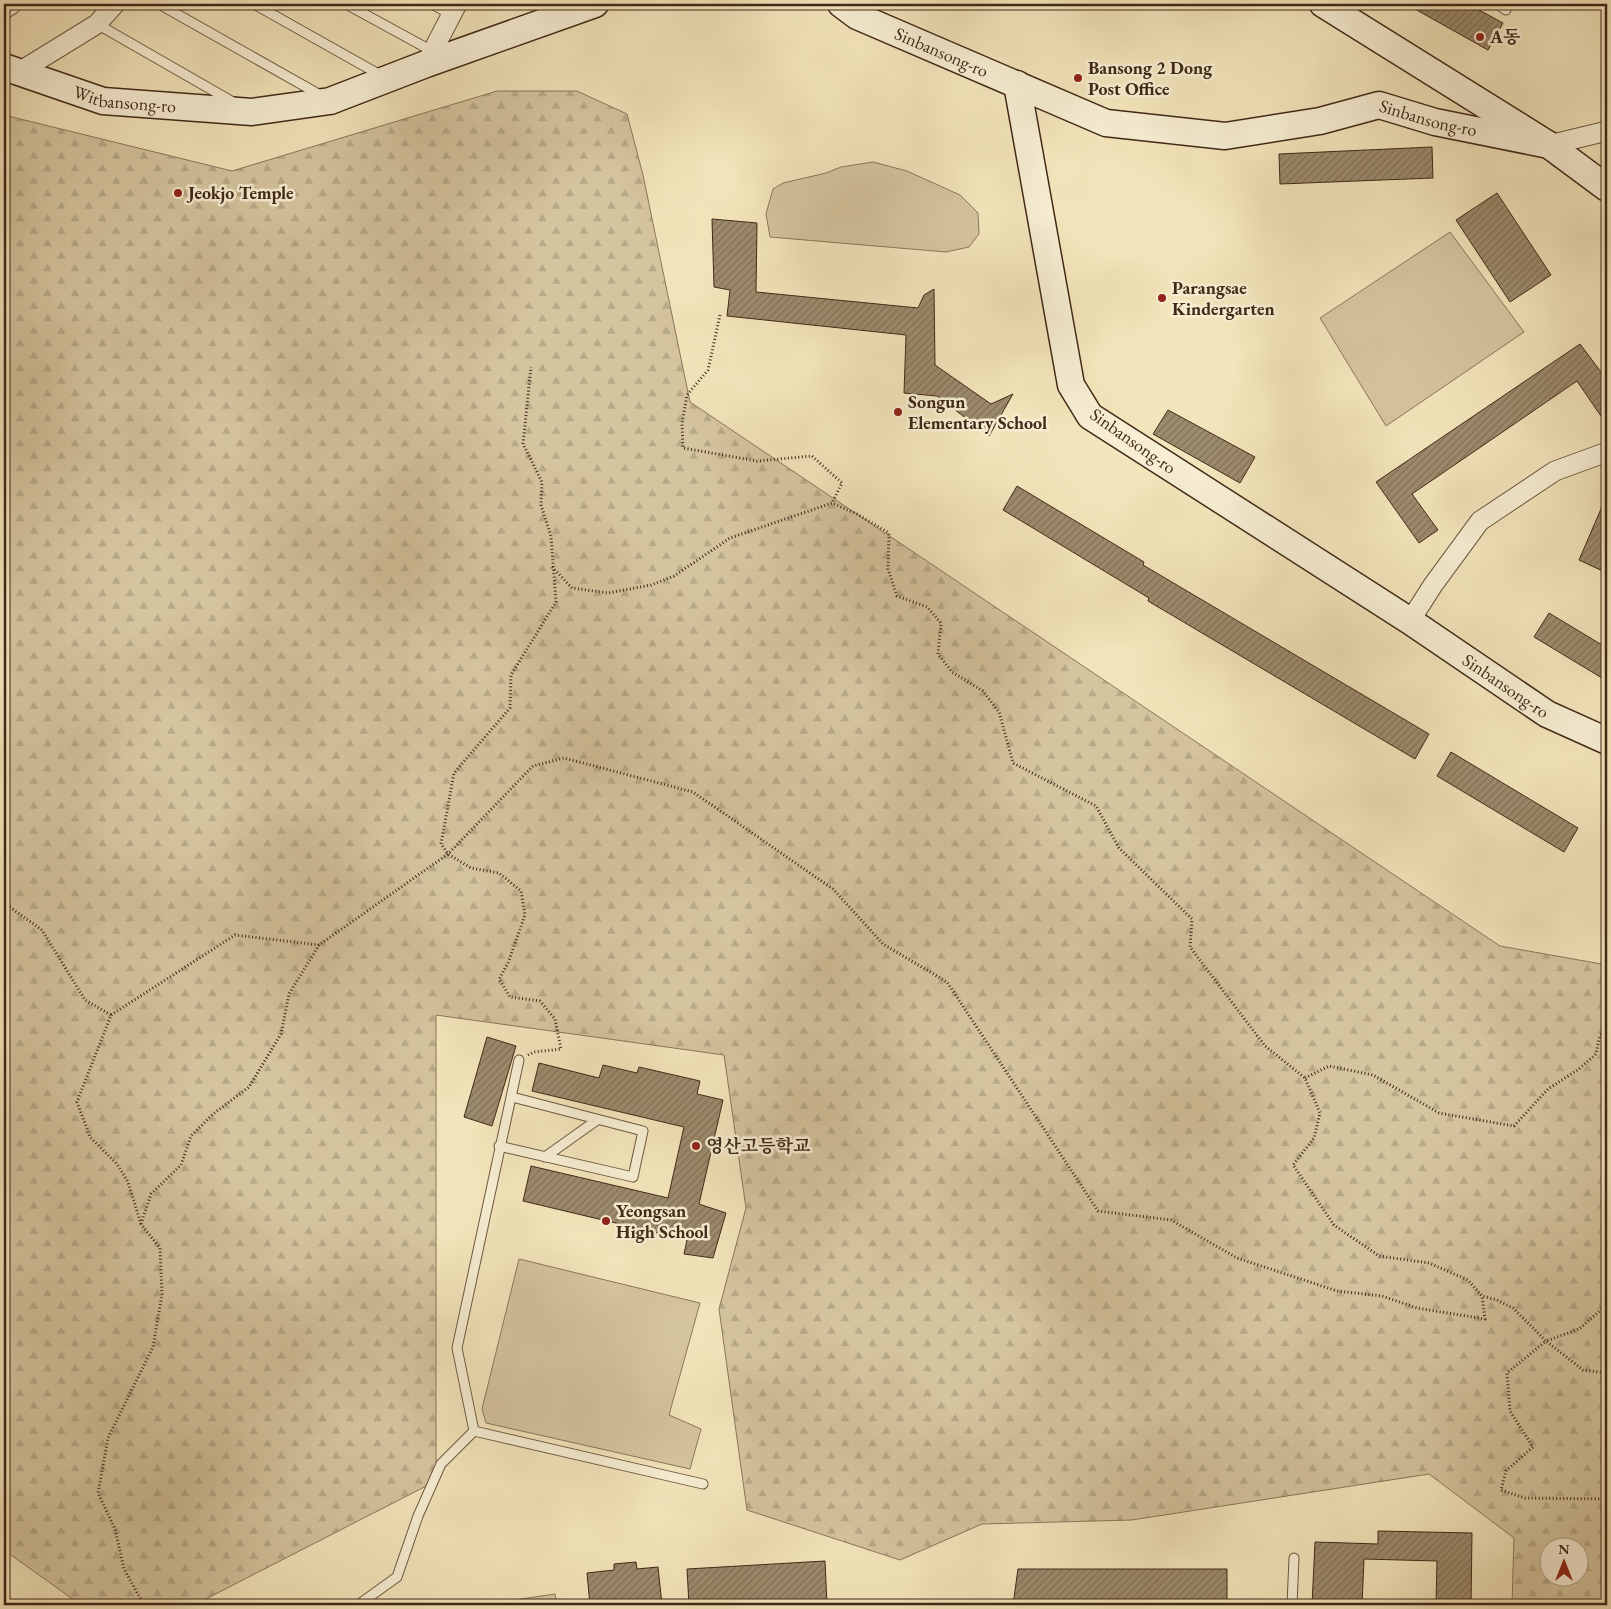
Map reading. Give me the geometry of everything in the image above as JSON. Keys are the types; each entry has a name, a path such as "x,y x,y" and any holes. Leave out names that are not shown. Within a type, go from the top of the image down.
{"main road":[{"name":"Witbansong-ro","path":"11,69 103,101 252,112 330,101 388,80 429,57 595,4"},
{"name":"Sinbansong-ro","path":"841,4 857,16 1106,123 1225,136 1320,121 1379,105 1435,122 1549,145"},
{"name":"Sinbansong-ro","path":"1323,4 1549,145 1607,188"},
{"name":"Sinbansong-ro","path":"1018,84 1071,385 1090,416 1410,621 1547,714 1607,741"}],"street":[{"path":"4,9 12,4"},
{"path":"11,69 97,24 115,4"},
{"path":"429,57 455,9"},
{"path":"1549,145 1607,131"},
{"path":"1410,621 1433,585 1480,521 1554,471 1607,452"}],"lane":[{"path":"159,4 330,101"},
{"path":"254,4 388,80"},
{"path":"346,4 429,57"},
{"path":"432,4 455,9"},
{"path":"1497,4 1506,10"},
{"name":"Witbansong-ro","path":"97,24 252,112"},
{"path":"474,1430 457,1348 519,1060"},
{"path":"499,1146 633,1177 643,1131 512,1097"},
{"path":"545,1157 597,1120"},
{"path":"474,1430 703,1484"},
{"path":"358,1605 397,1577 418,1516 441,1464 474,1430"},
{"path":"1292,1605 1294,1558"}],"path":[{"path":"720,315 708,370 687,395 682,423 683,448 758,460 812,456 842,483 832,504"},
{"path":"519,1060 534,1052 561,1049 555,1019 540,1001 510,997 499,979 508,963 525,915 521,892 499,873 471,868 448,854 441,844 454,773 510,708 511,675 556,602 551,536 541,505 542,482 522,444 531,367"},
{"path":"552,567 572,588 608,593 651,585 674,576 730,538 832,504 857,514 889,533 888,569 897,596 927,606 942,623 938,654 952,672 983,691 999,712 1013,763 1096,806 1119,848 1192,919 1190,946 1265,1046 1305,1078 1320,1113 1314,1138 1293,1165 1334,1225 1379,1256 1429,1262 1468,1280 1482,1296 1509,1306 1546,1341 1583,1370 1607,1373"},
{"path":"141,1224 151,1194 180,1165 191,1136 213,1114 249,1088 281,1034 289,994 319,945 448,854 533,766 564,758 693,792 832,889 883,944 948,982 1098,1211 1171,1220 1237,1258 1337,1291 1382,1296 1417,1308 1484,1319 1482,1296"},
{"path":"4,903 42,930 85,1000 111,1015"},
{"path":"144,1605 124,1569 115,1529 98,1493 108,1438 153,1347 162,1294 160,1248 141,1224 128,1182 118,1164 90,1137 77,1102 111,1015 235,935 319,945"},
{"path":"1305,1078 1329,1066 1373,1075 1439,1113 1514,1126 1548,1089 1596,1054 1600,1035 1607,1033"},
{"path":"1607,1233 1603,1248 1603,1308 1579,1329 1546,1341 1507,1373 1510,1411 1533,1447 1506,1471 1501,1490 1525,1498 1607,1499"}],"green space":[{"path":"497,91 577,91 627,114 643,175 690,402 1500,946 1607,965 1607,1605 1512,1605 1514,1538 1429,1474 1132,1520 982,1524 900,1560 747,1510 719,1309 746,1208 724,1055 436,1015 436,1481 194,1605 81,1605 4,1550 4,115 232,171"},
{"path":"873,162 907,171 960,195 978,213 979,234 969,247 946,252 770,237 766,214 773,189 783,183 826,173 841,167"},
{"path":"1450,232 1524,332 1386,426 1320,318"},
{"path":"519,1259 700,1303 669,1415 701,1429 690,1469 486,1423 482,1409"},
{"path":"555,1594 557,1605 479,1605"}],"building":[{"name":"A동","path":"1406,4 1468,4 1503,23 1488,50"},
{"path":"1432,147 1433,178 1280,184 1279,154"},
{"path":"1497,193 1551,275 1510,302 1456,220"},
{"path":"712,219 757,223 756,292 918,308 924,295 934,289 935,365 991,404 1013,394 989,436 937,396 904,393 906,335 727,316 730,290 714,287"},
{"path":"1580,344 1607,380 1607,425 1577,381 1412,494 1438,530 1419,543 1376,482"},
{"path":"1168,410 1255,457 1240,483 1153,434"},
{"path":"1017,486 1144,562 1143,565 1429,734 1415,759 1148,601 1149,598 1003,510"},
{"path":"1607,495 1607,573 1579,560"},
{"path":"1549,613 1607,648 1607,681 1534,637"},
{"path":"1451,752 1578,828 1564,852 1437,776"},
{"path":"487,1037 516,1046 492,1126 464,1117"},
{"name":"영산고등학교","path":"539,1063 599,1078 603,1065 637,1073 639,1067 700,1081 697,1094 723,1100 699,1204 726,1213 713,1258 684,1254 687,1240 523,1201 531,1166 668,1198 684,1127 532,1091"},
{"path":"1378,1531 1472,1533 1471,1605 1436,1605 1437,1561 1364,1559 1362,1605 1312,1605 1315,1542 1378,1544"},
{"path":"825,1561 827,1605 689,1605 687,1569"},
{"path":"636,1562 637,1569 658,1567 662,1605 590,1605 587,1573 614,1570 614,1564"},
{"path":"1018,1569 1227,1569 1227,1605 1013,1605"}],"place":[{"name":"A동","path":"1480,37"},
{"name":"Bansong 2 Dong Post Office","path":"1078,78"},
{"name":"Jeokjo Temple","path":"178,193"},
{"name":"Parangsae Kindergarten","path":"1162,298"},
{"name":"Songun Elementary School","path":"898,412"},
{"name":"영산고등학교","path":"696,1146"},
{"name":"Yeongsan High School","path":"606,1221"}]}
